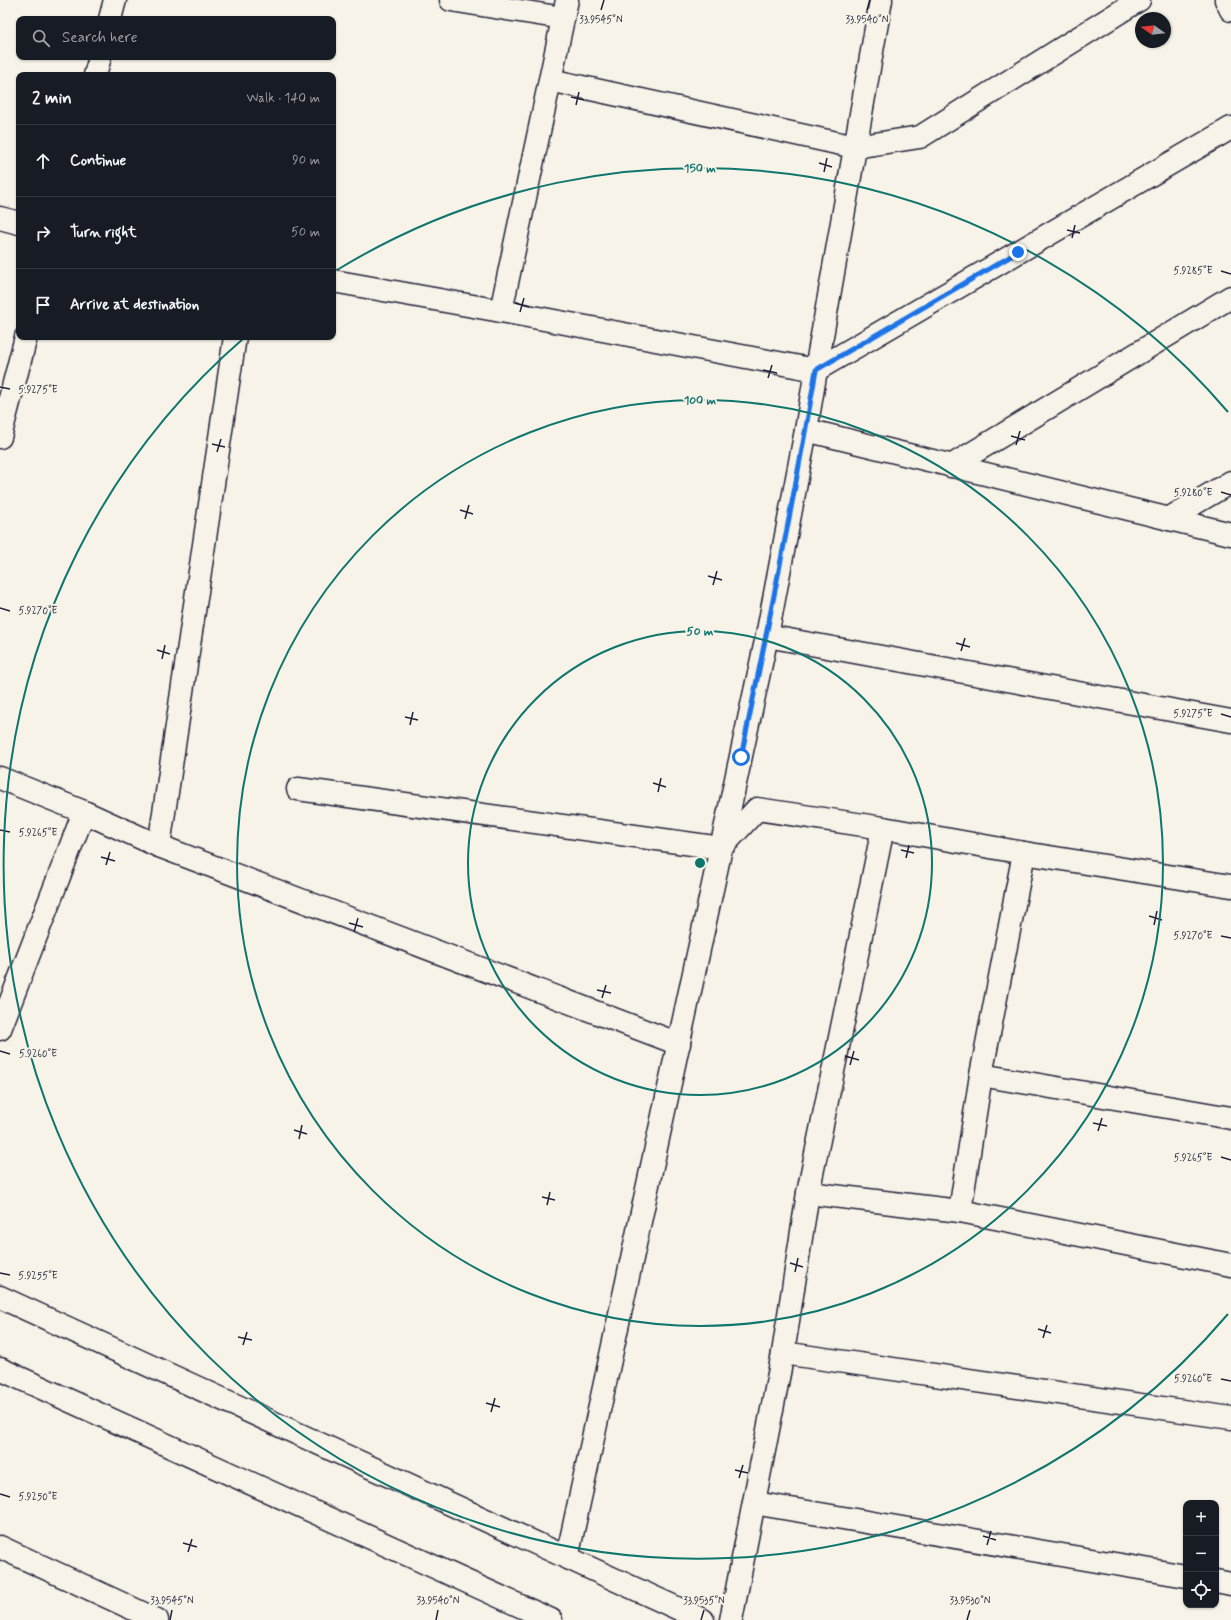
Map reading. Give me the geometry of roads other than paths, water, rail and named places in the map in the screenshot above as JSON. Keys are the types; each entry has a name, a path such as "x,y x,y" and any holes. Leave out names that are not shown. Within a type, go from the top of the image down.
{"street":[{"path":"111,16 115,0"},
{"path":"451,0 565,9 502,311"},
{"path":"567,1558 767,636 806,430 881,0"},
{"path":"550,80 855,147 920,137 1138,0"},
{"path":"1226,0 1231,10"},
{"path":"96,72 99,60"},
{"path":"336,282 816,370 1231,128"},
{"path":"0,218 16,222"},
{"path":"951,466 1231,297"},
{"path":"0,437 25,340"},
{"path":"159,846 235,340"},
{"path":"806,430 1231,534"},
{"path":"1168,519 1231,482"},
{"path":"767,636 1231,721"},
{"path":"0,778 84,812 159,846 679,1044"},
{"path":"298,789 721,848"},
{"path":"721,848 757,809 883,828 1231,886"},
{"path":"0,1030 84,812"},
{"path":"731,1620 783,1353 808,1194 883,828"},
{"path":"960,1211 981,1075 1024,852"},
{"path":"981,1075 1231,1118"},
{"path":"808,1194 960,1211 1231,1265"},
{"path":"0,1297 703,1620"},
{"path":"783,1353 1231,1418"},
{"path":"0,1369 551,1620"},
{"path":"754,1503 1183,1575"},
{"path":"0,1547 157,1620"},
{"path":"1219,1582 1231,1584"}]}
